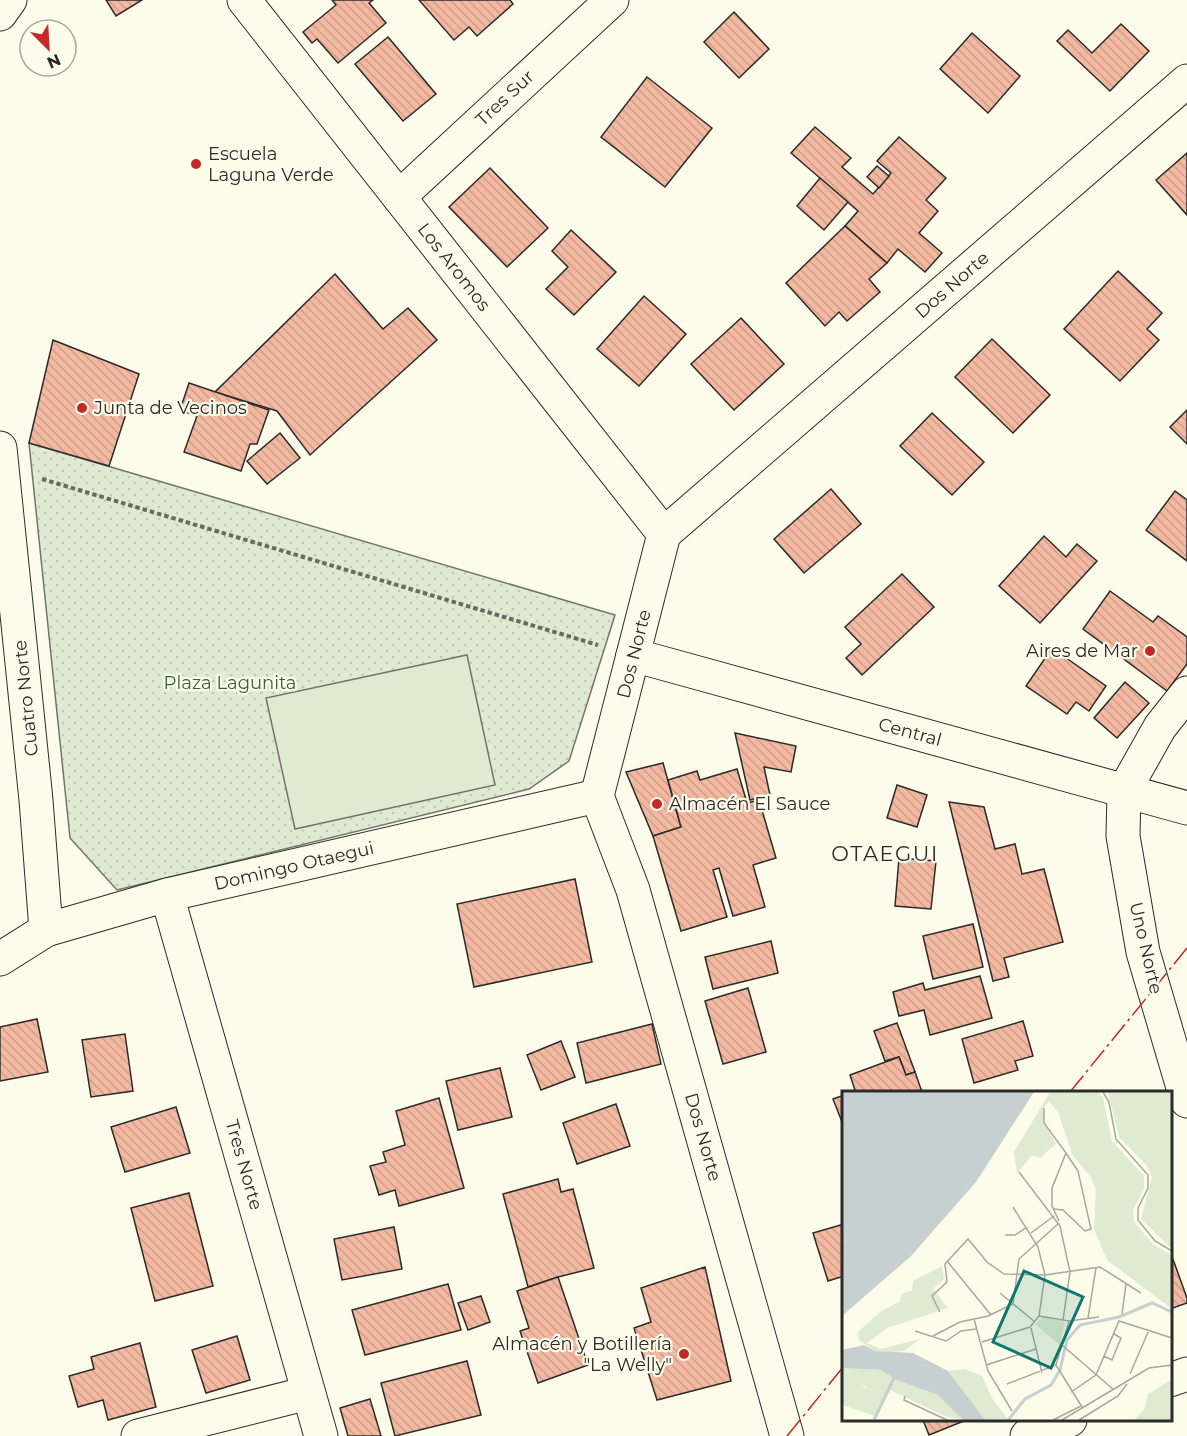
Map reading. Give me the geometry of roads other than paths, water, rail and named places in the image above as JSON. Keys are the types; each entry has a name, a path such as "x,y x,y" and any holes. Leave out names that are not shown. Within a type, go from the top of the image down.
{"street":[{"path":"0,14 10,0"},
{"name":"Los Aromos","path":"244,0 664,534"},
{"name":"Tres Sur","path":"399,197 612,0"},
{"name":"Dos Norte","path":"787,1436 633,890 597,796 664,534 1187,81"},
{"name":"Cuatro Norte","path":"1,460 36,800 46,930"},
{"name":"Central","path":"633,655 1187,808"},
{"path":"1124,791 1160,727 1187,693"},
{"name":"Uno Norte","path":"1124,791 1123,836 1143,952 1187,1101"},
{"name":"Domingo Otaegui","path":"0,959 46,930 167,895 597,796"},
{"name":"Tres Norte","path":"167,895 321,1436"},
{"path":"1172,1379 1187,1374"},
{"path":"138,1436 308,1393"},
{"path":"1027,1436 1065,1421"}],"place":[{"name":"Escuela Laguna Verde","path":"196,164"},
{"name":"Junta de Vecinos","path":"82,408"},
{"name":"Aires de Mar","path":"1150,651"},
{"name":"Almacén El Sauce","path":"657,804"},
{"name":"Almacén y Botillería \"La Welly\"","path":"684,1354"}],"district":[{"name":"OTAEGUI","path":"885,854"}],"park label":[{"name":"Plaza Lagunita","path":"230,683"}]}
